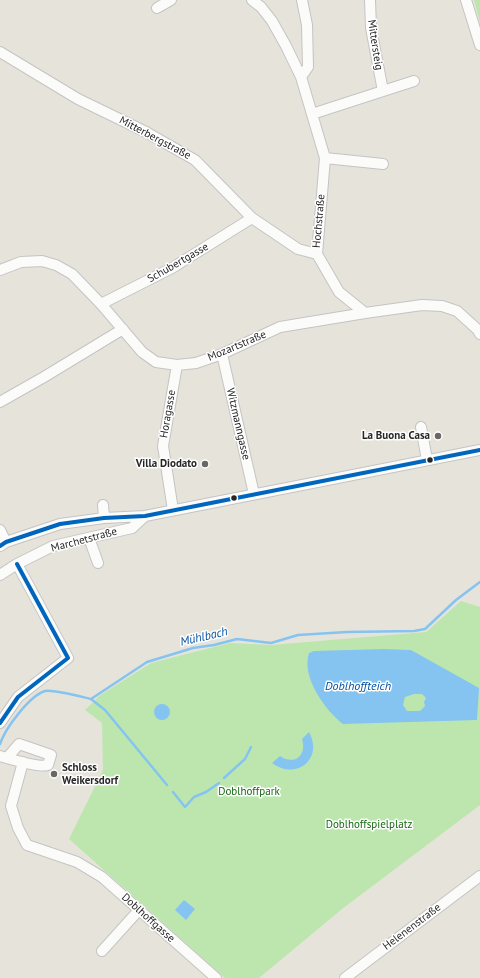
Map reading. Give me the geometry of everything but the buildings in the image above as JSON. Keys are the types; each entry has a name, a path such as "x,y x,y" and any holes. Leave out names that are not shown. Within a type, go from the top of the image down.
{"street":[{"path":"157,8 171,0"},
{"name":"Hochstraße","path":"252,0 261,7 272,21 301,77 325,158 316,254 338,292 365,313"},
{"path":"301,77 308,67 307,25 302,0"},
{"name":"Mittersteig","path":"370,0 371,28 383,90"},
{"path":"466,0 480,45"},
{"name":"Mitterbergstraße","path":"0,52 78,99 146,132 195,160 252,218 298,249 316,254"},
{"path":"312,114 414,81"},
{"path":"325,158 384,164"},
{"name":"Schubertgasse","path":"101,304 172,268 252,218"},
{"name":"Mozartstraße","path":"0,270 21,262 42,261 56,264 72,274 101,304 142,352 156,362 177,365 196,363 222,354 280,327 365,313 422,306 442,306 457,311 479,331"},
{"path":"0,402 44,378 123,329"},
{"name":"Witzmanngasse","path":"222,354 254,494"},
{"name":"Horagasse","path":"173,510 163,446 177,365"},
{"path":"421,427 427,460"},
{"name":"Marchetstraße","path":"3,544 60,524 104,518 145,516 480,450"},
{"path":"102,505 104,518"},
{"name":"Marchetstraße","path":"0,575 17,564 53,546 132,528 145,516"},
{"path":"0,530 3,544"},
{"path":"89,538 98,564"},
{"path":"0,723 18,697 68,658 17,564"},
{"path":"19,744 51,755 48,765 44,767 3,757 19,744"},
{"name":"Doblhoffgasse","path":"23,762 11,806 18,828 27,845 77,862 102,877 216,978"},
{"name":"Helenenstraße","path":"345,978 480,876"},
{"path":"102,951 139,910"}],"green space":[{"path":"474,0 480,0 480,22"},
{"name":"Doblhoffpark","path":"461,601 480,607 480,805 342,909 259,978 225,978 69,839 103,770 102,723 85,710 99,696 151,663 230,643 271,645 426,632"}],"water":[{"name":"Doblhoffteich","path":"383,649 411,650 479,688 477,720 343,724 322,702 311,682 307,662 309,653 314,651","holes":["414,694 422,694 426,698 424,702 425,706 420,711 407,711 403,705 405,697"]},
{"path":"159,704 165,704 170,709 168,718 165,720 159,720 154,715 154,709"},
{"path":"309,732 313,742 313,751 305,764 290,770 281,768 272,763 280,756 290,760 298,757 303,750 302,739"},
{"path":"184,900 195,909 186,920 175,910"}],"waterway":[{"name":"Mühlbach","path":"0,744 7,730 18,714 32,699 45,691 61,692 91,699 147,662 193,648 214,645 237,639 271,643 298,635 347,632 414,631 425,629 456,600 480,582"},
{"path":"91,699 105,710 167,785"},
{"path":"224,778 245,759 251,747"},
{"path":"173,792 185,807 194,797 206,792 219,783"}],"transit line":[{"path":"0,546 6,542 60,524 104,518 145,516 480,450"},
{"path":"0,723 18,697 68,658 17,564"}],"place":[{"name":"La Buona Casa","path":"438,436"},
{"name":"Villa Diodato","path":"205,464"},
{"name":"Schloss Weikersdorf","path":"54,774"}],"park label":[{"name":"Doblhoffspielplatz","path":"369,825"}]}
